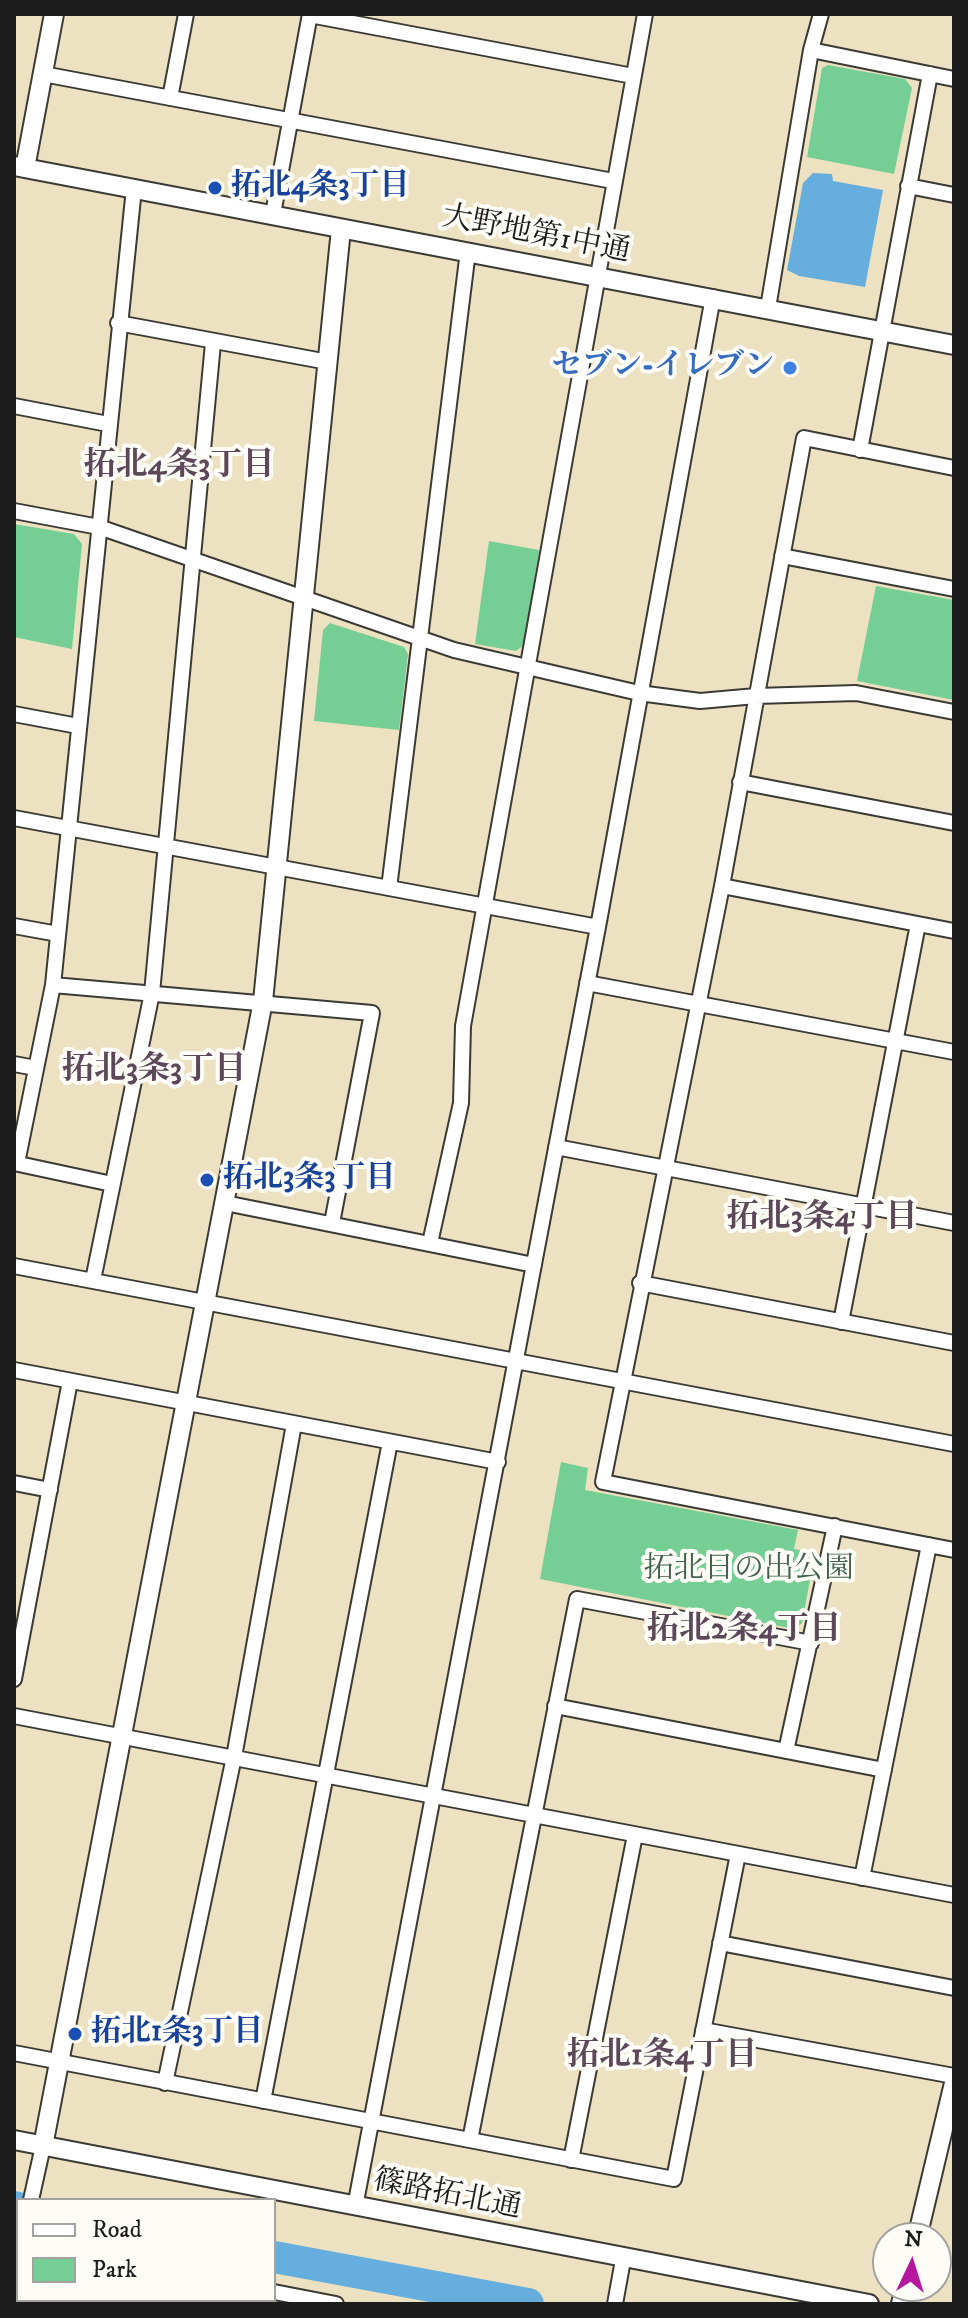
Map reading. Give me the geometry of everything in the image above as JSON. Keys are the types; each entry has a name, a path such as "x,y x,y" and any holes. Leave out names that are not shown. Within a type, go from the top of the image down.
{"street":[{"name":"大野地第1中通","path":"54,14 20,167 954,345"},
{"path":"170,98 186,14"},
{"path":"430,1243 461,1103 463,1026 645,14"},
{"path":"768,308 811,50 821,14"},
{"path":"273,214 310,15 633,76"},
{"path":"811,50 954,79"},
{"path":"43,74 613,181"},
{"path":"860,450 930,74"},
{"path":"908,186 954,195"},
{"path":"112,1184 15,1163 53,985 134,188"},
{"path":"31,2198 263,1001 341,229"},
{"path":"389,888 468,251"},
{"path":"355,2207 517,1361 713,297"},
{"path":"118,323 328,362"},
{"path":"93,1280 152,993 213,343"},
{"path":"14,406 108,424"},
{"path":"954,468 804,438 722,886 667,1168 620,1382 603,1482 954,1550"},
{"path":"14,511 99,527 454,650 639,693 700,701 856,693 954,712"},
{"path":"782,556 954,589"},
{"path":"14,714 78,726"},
{"path":"740,782 954,823"},
{"path":"14,818 598,927"},
{"path":"722,886 954,931"},
{"path":"841,1322 918,924"},
{"path":"14,926 58,934"},
{"path":"587,983 954,1052"},
{"path":"53,985 263,1001 372,1013 332,1223"},
{"path":"14,1064 36,1068"},
{"path":"556,1147 954,1223"},
{"path":"225,1203 534,1265"},
{"path":"14,1266 954,1444"},
{"path":"640,1283 954,1343"},
{"path":"14,1370 498,1462"},
{"path":"14,1679 22,1597 50,1490 70,1381"},
{"path":"165,2083 234,1757 294,1424"},
{"path":"263,2101 390,1442"},
{"path":"14,1483 50,1490"},
{"path":"786,1751 835,1526"},
{"path":"862,1878 929,1545"},
{"path":"470,2140 577,1599 811,1643"},
{"path":"555,1706 884,1770"},
{"path":"14,1716 954,1895"},
{"path":"571,2160 635,1835"},
{"path":"14,2053 674,2179 738,1854"},
{"path":"720,1943 954,1988"},
{"path":"703,2030 954,2076"},
{"path":"921,2222 954,2083"},
{"name":"篠路拓北通","path":"14,2140 623,2260 869,2304"},
{"path":"616,2299 623,2260"},
{"path":"276,2292 336,2304"}],"green space":[{"path":"828,65 905,79 912,88 894,174 807,157 822,68"},
{"path":"14,524 74,534 82,544 72,649 14,637"},
{"path":"489,541 539,550 524,645 516,651 475,644"},
{"path":"876,586 954,600 954,700 857,681"},
{"path":"330,623 404,647 408,654 399,730 314,721 323,630"},
{"name":"拓北日の出公園","path":"561,1462 588,1468 585,1490 798,1530 794,1549 815,1553 802,1623 795,1629 540,1579"}],"water":[{"path":"813,173 832,174 833,181 883,190 865,287 799,276 787,270 803,183"}],"waterway":[{"path":"276,2257 528,2304"}],"place":[{"name":"拓北4条3丁目","path":"215,188"},
{"name":"セブン-イレブン","path":"790,368"},
{"name":"拓北3条3丁目","path":"207,1180"},
{"name":"拓北1条3丁目","path":"75,2034"}],"district":[{"name":"拓北4条3丁目","path":"179,467"},
{"name":"拓北3条3丁目","path":"154,1071"},
{"name":"拓北3条4丁目","path":"822,1219"},
{"name":"拓北2条4丁目","path":"744,1631"},
{"name":"拓北1条4丁目","path":"662,2057"}]}
